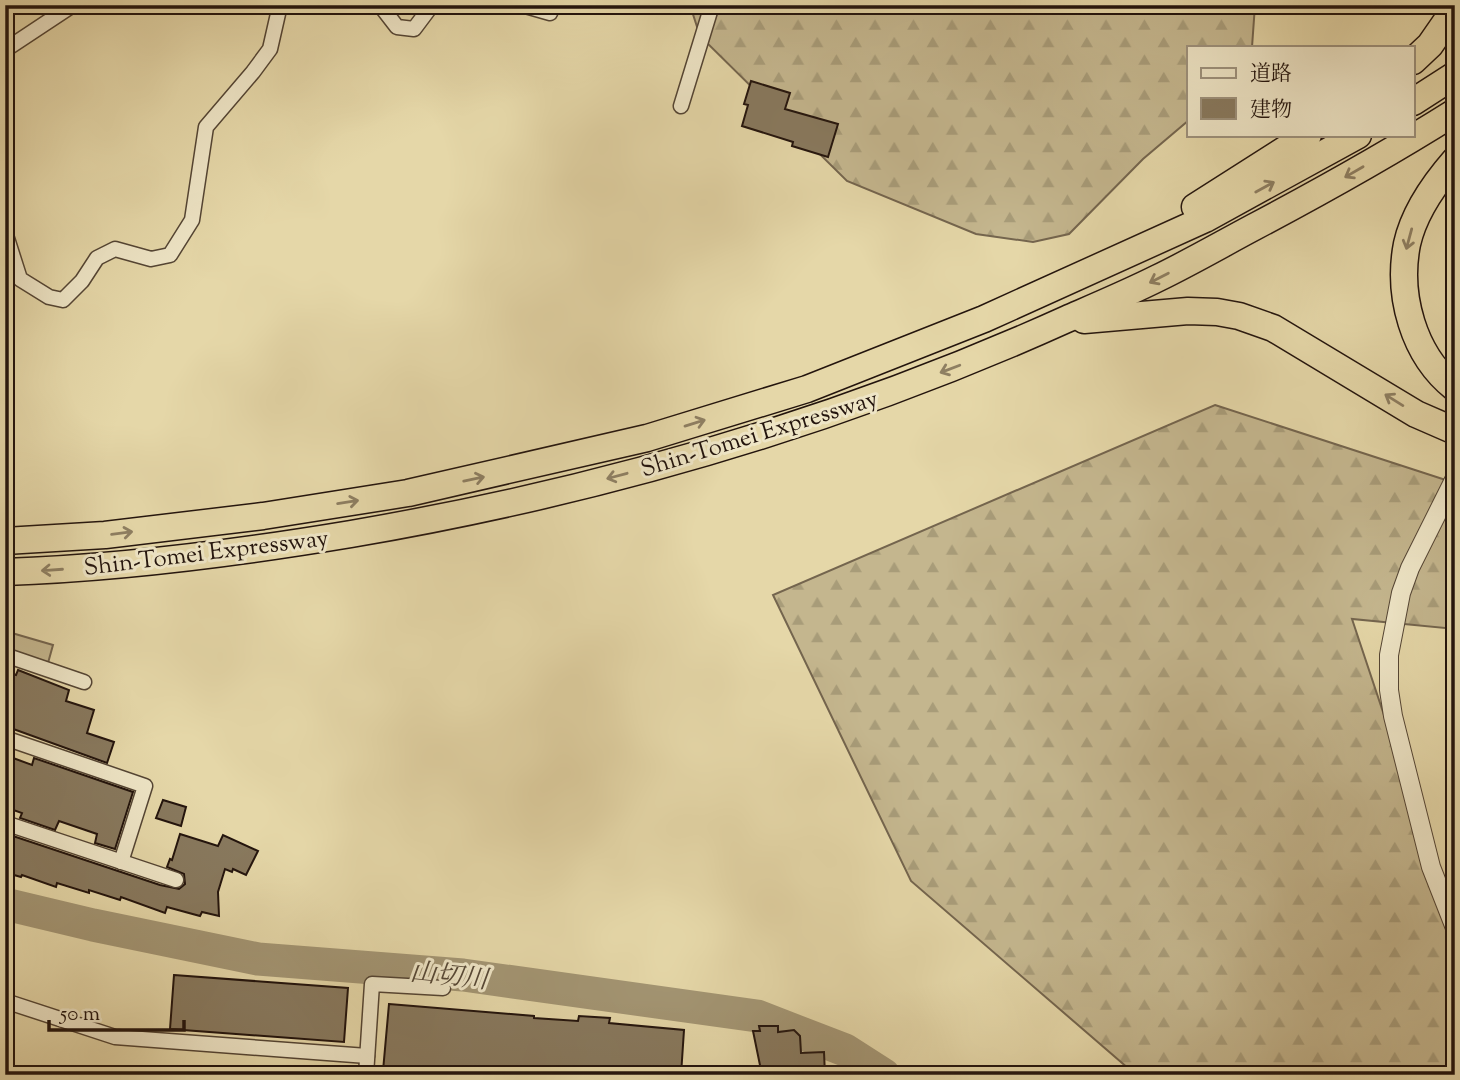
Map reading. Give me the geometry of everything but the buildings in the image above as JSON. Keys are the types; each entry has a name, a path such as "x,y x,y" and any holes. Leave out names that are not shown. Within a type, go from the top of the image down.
{"highway":[{"path":"1414,60 1430,46 1455,9"},
{"path":"1414,101 1455,75"},
{"name":"Shin-Tomei Expressway","path":"5,572 105,566 267,548 411,524 535,497 737,444 985,356 1158,278 1323,190 1455,112"},
{"path":"1203,212 1307,136"},
{"path":"1203,212 1356,136"},
{"path":"1455,160 1432,187 1416,217 1407,243 1403,274 1406,304 1415,335 1429,359 1455,388"},
{"name":"Shin-Tomei Expressway","path":"5,541 132,532 263,516 408,493 647,438 807,388 984,319 1203,212"},
{"path":"1054,325 1101,317 1188,311 1239,316 1273,328 1416,414 1455,431"}],"street":[{"path":"5,50 73,5"},
{"path":"5,232 20,279 49,296 63,300 82,281 97,258 116,249 151,259 170,255 192,220 206,127 270,49 281,5"},
{"path":"380,5 397,27 414,29 432,5"},
{"path":"522,5 550,13 553,5"},
{"path":"681,106 712,5"},
{"path":"1455,478 1410,568 1401,593 1389,655 1389,690 1393,716 1431,867 1455,928"},
{"path":"5,655 84,682"},
{"path":"5,738 145,786 121,862"},
{"path":"5,823 176,880"},
{"path":"366,1075 372,984 443,988"},
{"path":"5,1001 115,1037 367,1056"}],"green space":[{"path":"690,5 1255,5 1252,46 1187,46 1187,122 1143,159 1069,234 1033,242 976,234 847,181 700,36"},
{"path":"1215,405 1455,483 1455,629 1352,619 1455,928 1455,1075 1136,1075 911,881 773,595"},
{"path":"5,631 53,645 48,663 5,646"}],"waterway":[{"name":"山切川","path":"5,904 258,959 463,975 757,1016 845,1050 884,1075"}]}
